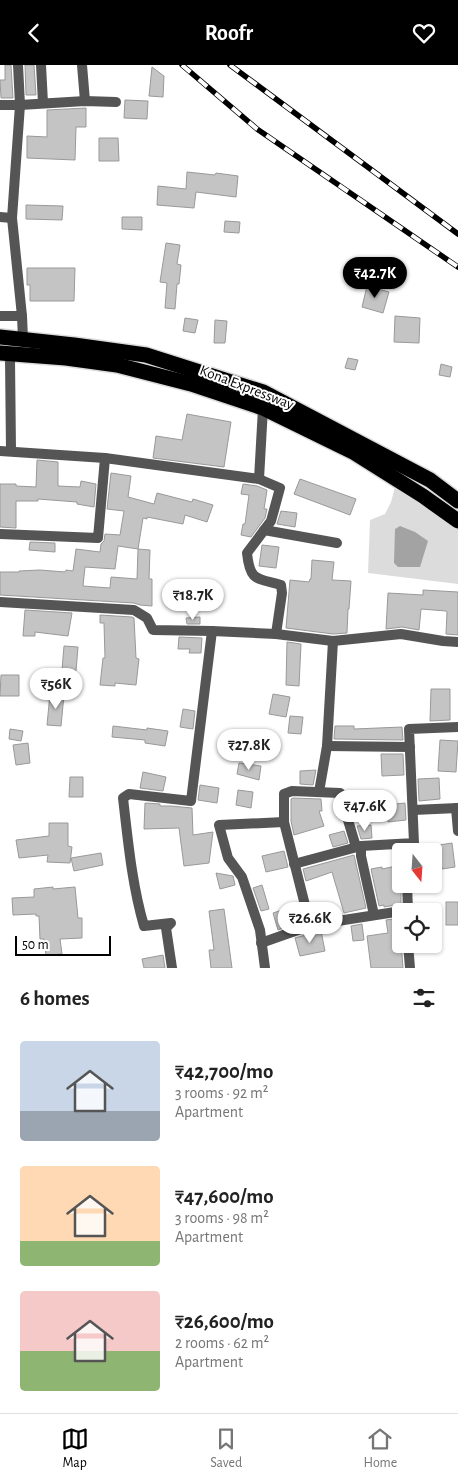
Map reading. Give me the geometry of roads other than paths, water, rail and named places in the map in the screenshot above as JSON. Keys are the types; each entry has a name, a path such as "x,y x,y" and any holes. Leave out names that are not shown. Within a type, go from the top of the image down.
{"highway":[{"name":"Kona Expressway","path":"0,337 146,355 263,392 430,480 458,501"},
{"name":"Kona Expressway","path":"5,356 66,358 117,365 191,384 263,408 353,452 423,496 458,521"}],"street":[{"path":"18,65 20,105 12,218 23,339"},
{"path":"41,65 43,103"},
{"path":"82,65 85,101"},
{"path":"0,105 85,101 116,102"},
{"path":"0,217 12,218"},
{"path":"0,317 22,316"},
{"path":"5,356 11,451"},
{"path":"259,479 263,408"},
{"path":"0,451 104,458 259,479 280,487 271,521 247,553 249,568 259,579 282,585 276,634"},
{"path":"0,533 98,538 104,458"},
{"path":"264,530 337,543"},
{"path":"0,602 134,610 147,619 153,630 276,634 333,641 401,634 458,642"},
{"path":"172,968 166,928 171,923 144,926 129,850 123,798 129,794 191,801 212,631"},
{"path":"319,792 327,746 333,641"},
{"path":"414,843 409,729 458,727"},
{"path":"327,746 410,747"},
{"path":"312,925 309,921 284,822 284,794 292,791 340,793 359,847 374,915"},
{"path":"413,810 457,808 458,831"},
{"path":"265,968 260,930 242,877 228,858 220,825 284,822"},
{"path":"294,864 359,847 392,845"},
{"path":"261,943 312,925 392,913"},
{"path":"409,953 410,968"}],"railway":[{"path":"182,65 257,129 458,267"},
{"path":"230,65 458,234"}]}
